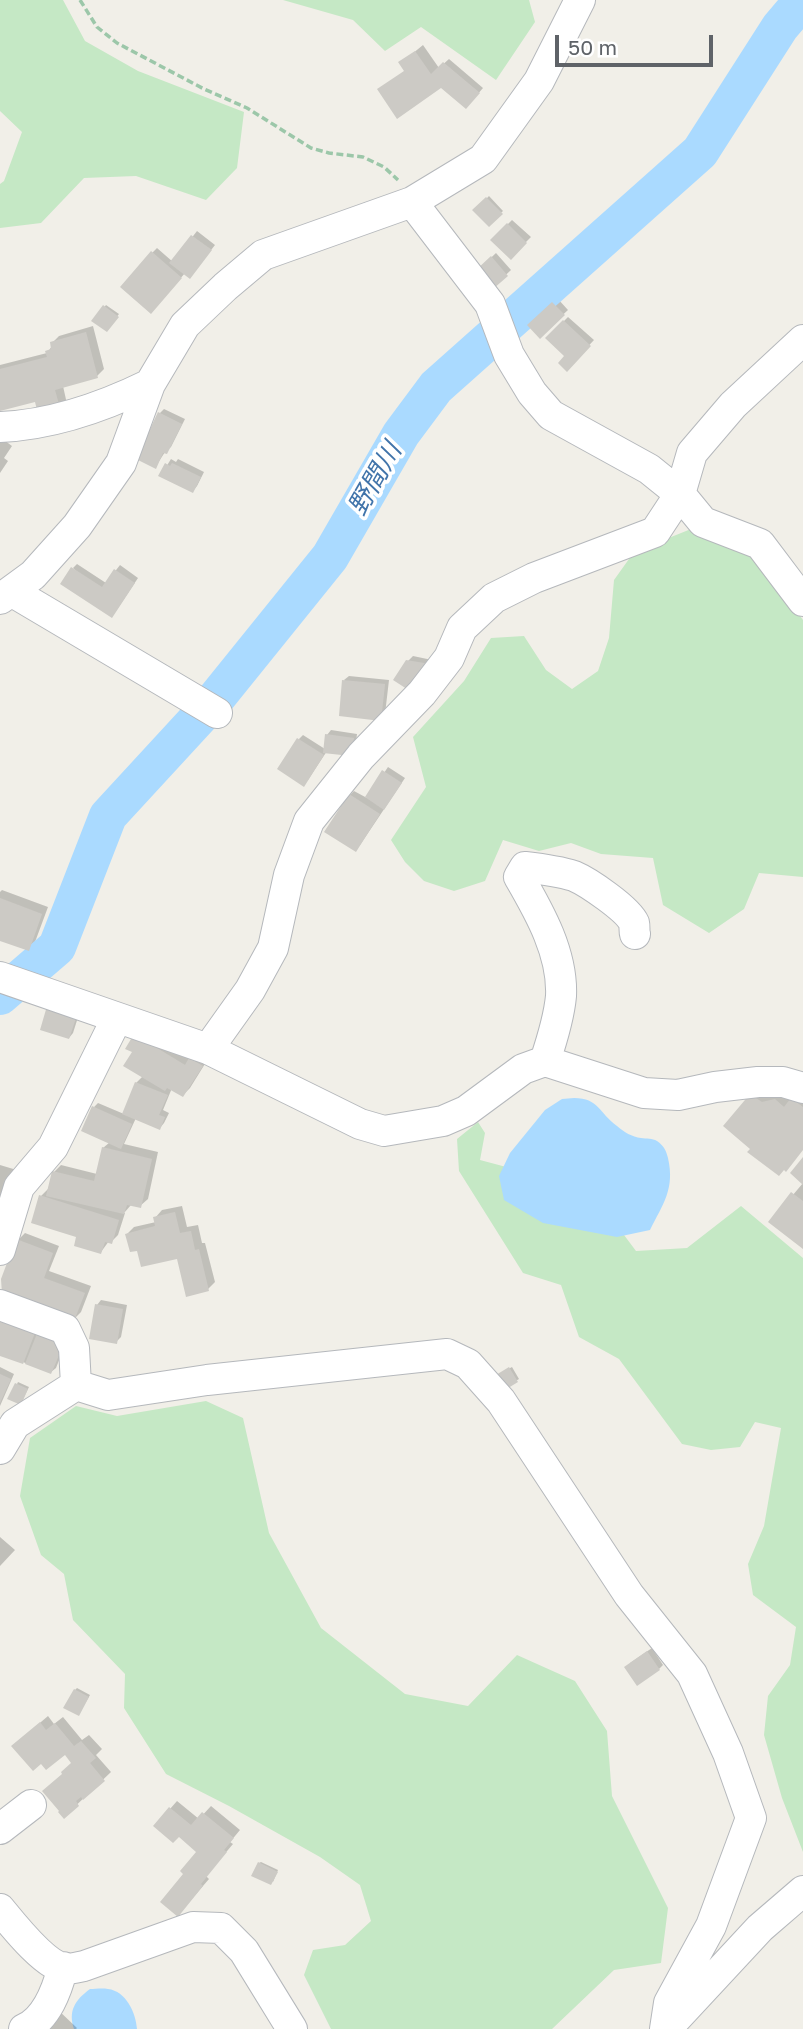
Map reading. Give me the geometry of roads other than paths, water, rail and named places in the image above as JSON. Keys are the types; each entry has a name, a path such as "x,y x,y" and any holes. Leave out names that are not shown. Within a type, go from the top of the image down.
{"street":[{"path":"217,713 5,595 33,575 77,526 121,463 150,384 185,325 263,255 412,202 483,159 539,81 580,0"},
{"path":"412,202 490,304 509,355 531,393 551,415 649,468 680,494 703,522 760,544 803,601"},
{"path":"208,1049 250,990 273,948 289,875 309,821 361,756 422,693 449,658 462,628 494,598 534,578 655,532 680,494 692,453 733,405 803,340"},
{"path":"0,427 25,426 61,418 118,400 150,384"},
{"path":"545,1060 555,1029 561,995 558,963 546,927 519,877 525,867 554,870 577,877 597,889 618,905 634,923 635,934"},
{"path":"0,977 208,1049 360,1124 384,1131 443,1121 466,1111 523,1069 545,1060 644,1093 678,1095 758,1082 783,1082 803,1088"},
{"path":"0,1250 19,1188 52,1147 117,1018"},
{"path":"0,1305 65,1329 74,1348 76,1385"},
{"path":"0,1450 15,1424 76,1385 108,1395 207,1380 447,1354 468,1364 501,1401 629,1595 692,1674 728,1753 751,1818 711,1926 669,2003 666,2029"},
{"path":"0,1829 31,1805"},
{"path":"666,2029 760,1927 803,1891"},
{"path":"0,1909 23,1937 51,1963 67,1969 84,1966 193,1927 221,1927 244,1951 292,2029"},
{"path":"24,2029 41,2015 58,1984 63,1968"}],"water":[{"path":"574,1098 594,1103 625,1132 655,1140 664,1148 670,1169 669,1188 650,1230 617,1237 543,1223 504,1200 499,1176 510,1153 545,1110 562,1099"},
{"path":"90,1989 108,1989 125,1998 135,2016 137,2029 74,2029 74,2006"}],"waterway":[{"name":"野間川","path":"0,996 57,947 108,816 213,702 330,557 401,434 436,387 700,152 780,27 803,0"}]}
